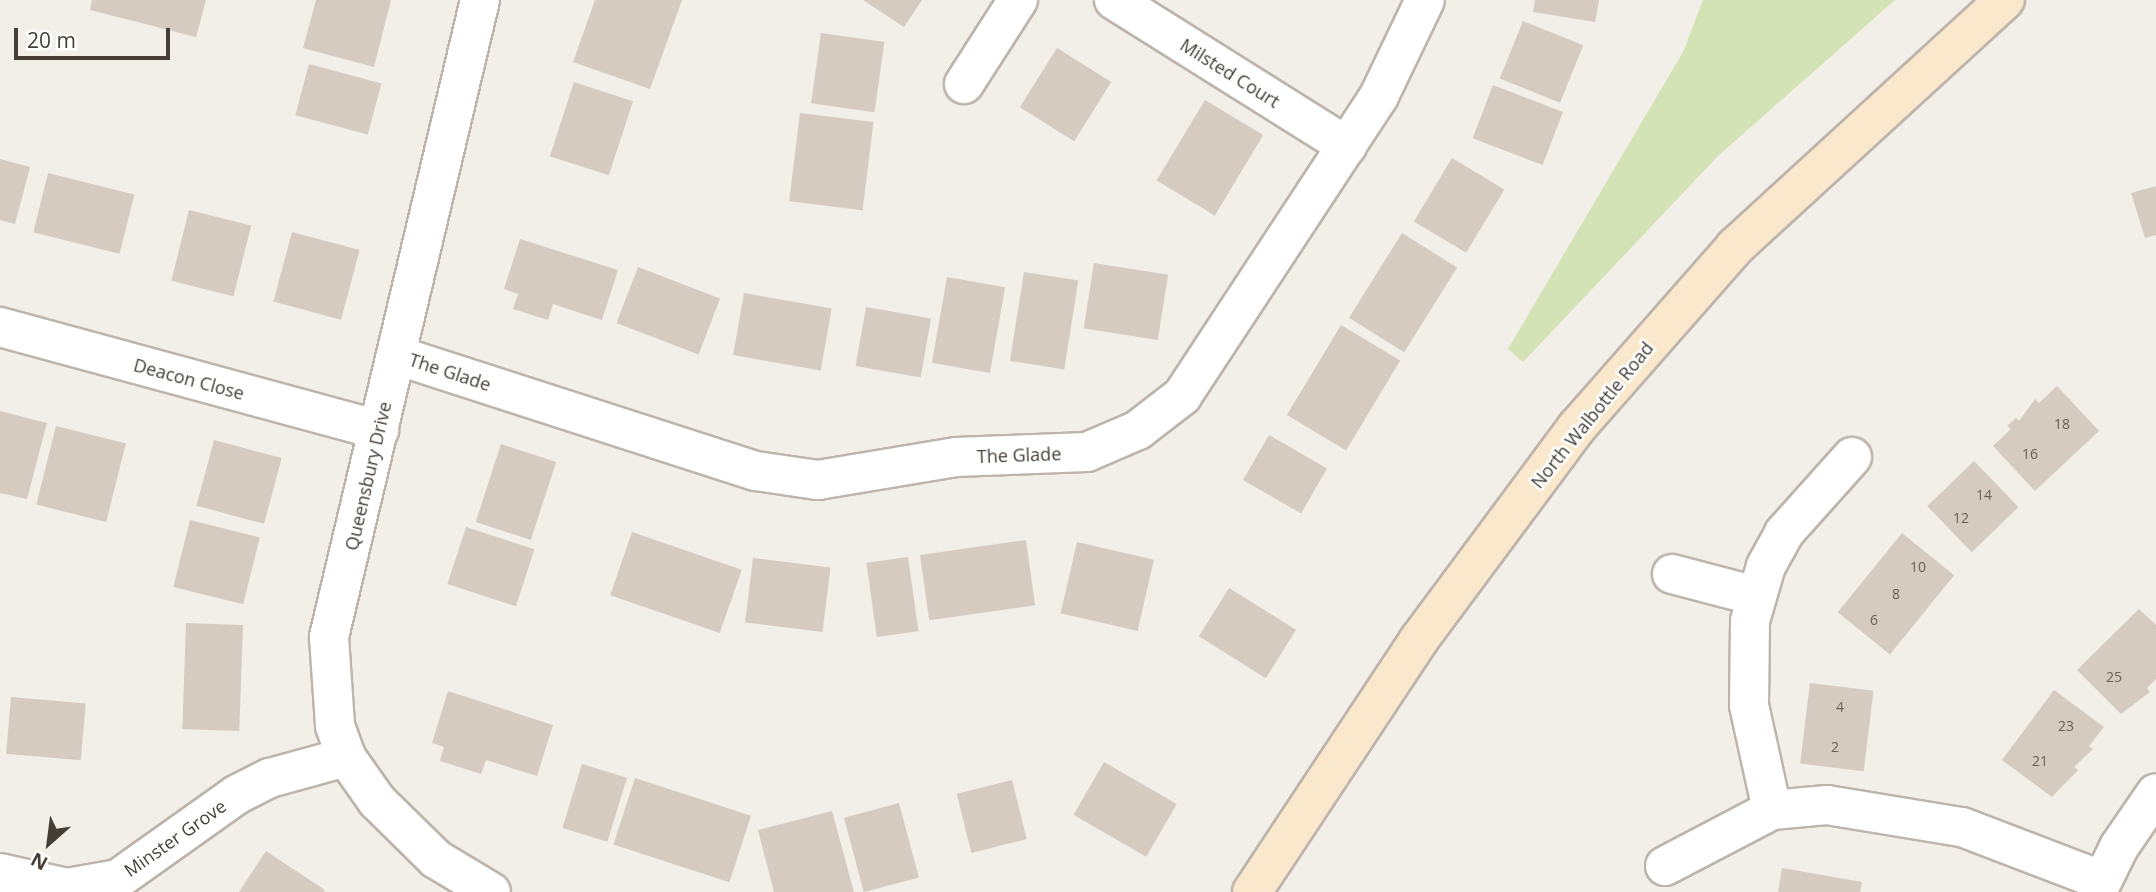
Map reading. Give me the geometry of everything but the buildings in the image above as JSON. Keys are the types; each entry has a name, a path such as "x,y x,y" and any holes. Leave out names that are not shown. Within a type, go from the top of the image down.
{"street":[{"name":"Queensbury Drive","path":"480,0 329,637 335,726 346,757 377,801 436,859 491,892"},
{"path":"964,84 1018,0"},
{"name":"Milsted Court","path":"1114,0 1347,146"},
{"name":"The Glade","path":"396,355 781,475 818,480 956,457 1087,452 1138,430 1181,396 1347,146 1391,73 1425,0"},
{"name":"North Walbottle Road","path":"1252,892 1418,641 1577,427 1735,247 2005,0"},
{"name":"Deacon Close","path":"0,327 379,430"},
{"path":"1772,810 1749,705 1746,659 1756,596 1784,533 1852,457"},
{"path":"1672,574 1756,596"},
{"name":"Minster Grove","path":"0,873 67,890 118,879 236,795 270,778 346,757"},
{"path":"1665,866 1772,810 1827,805 1962,827 2099,886 2156,793"}],"green space":[{"path":"1703,0 1895,0 1718,156 1523,362 1508,349 1683,52"}]}
